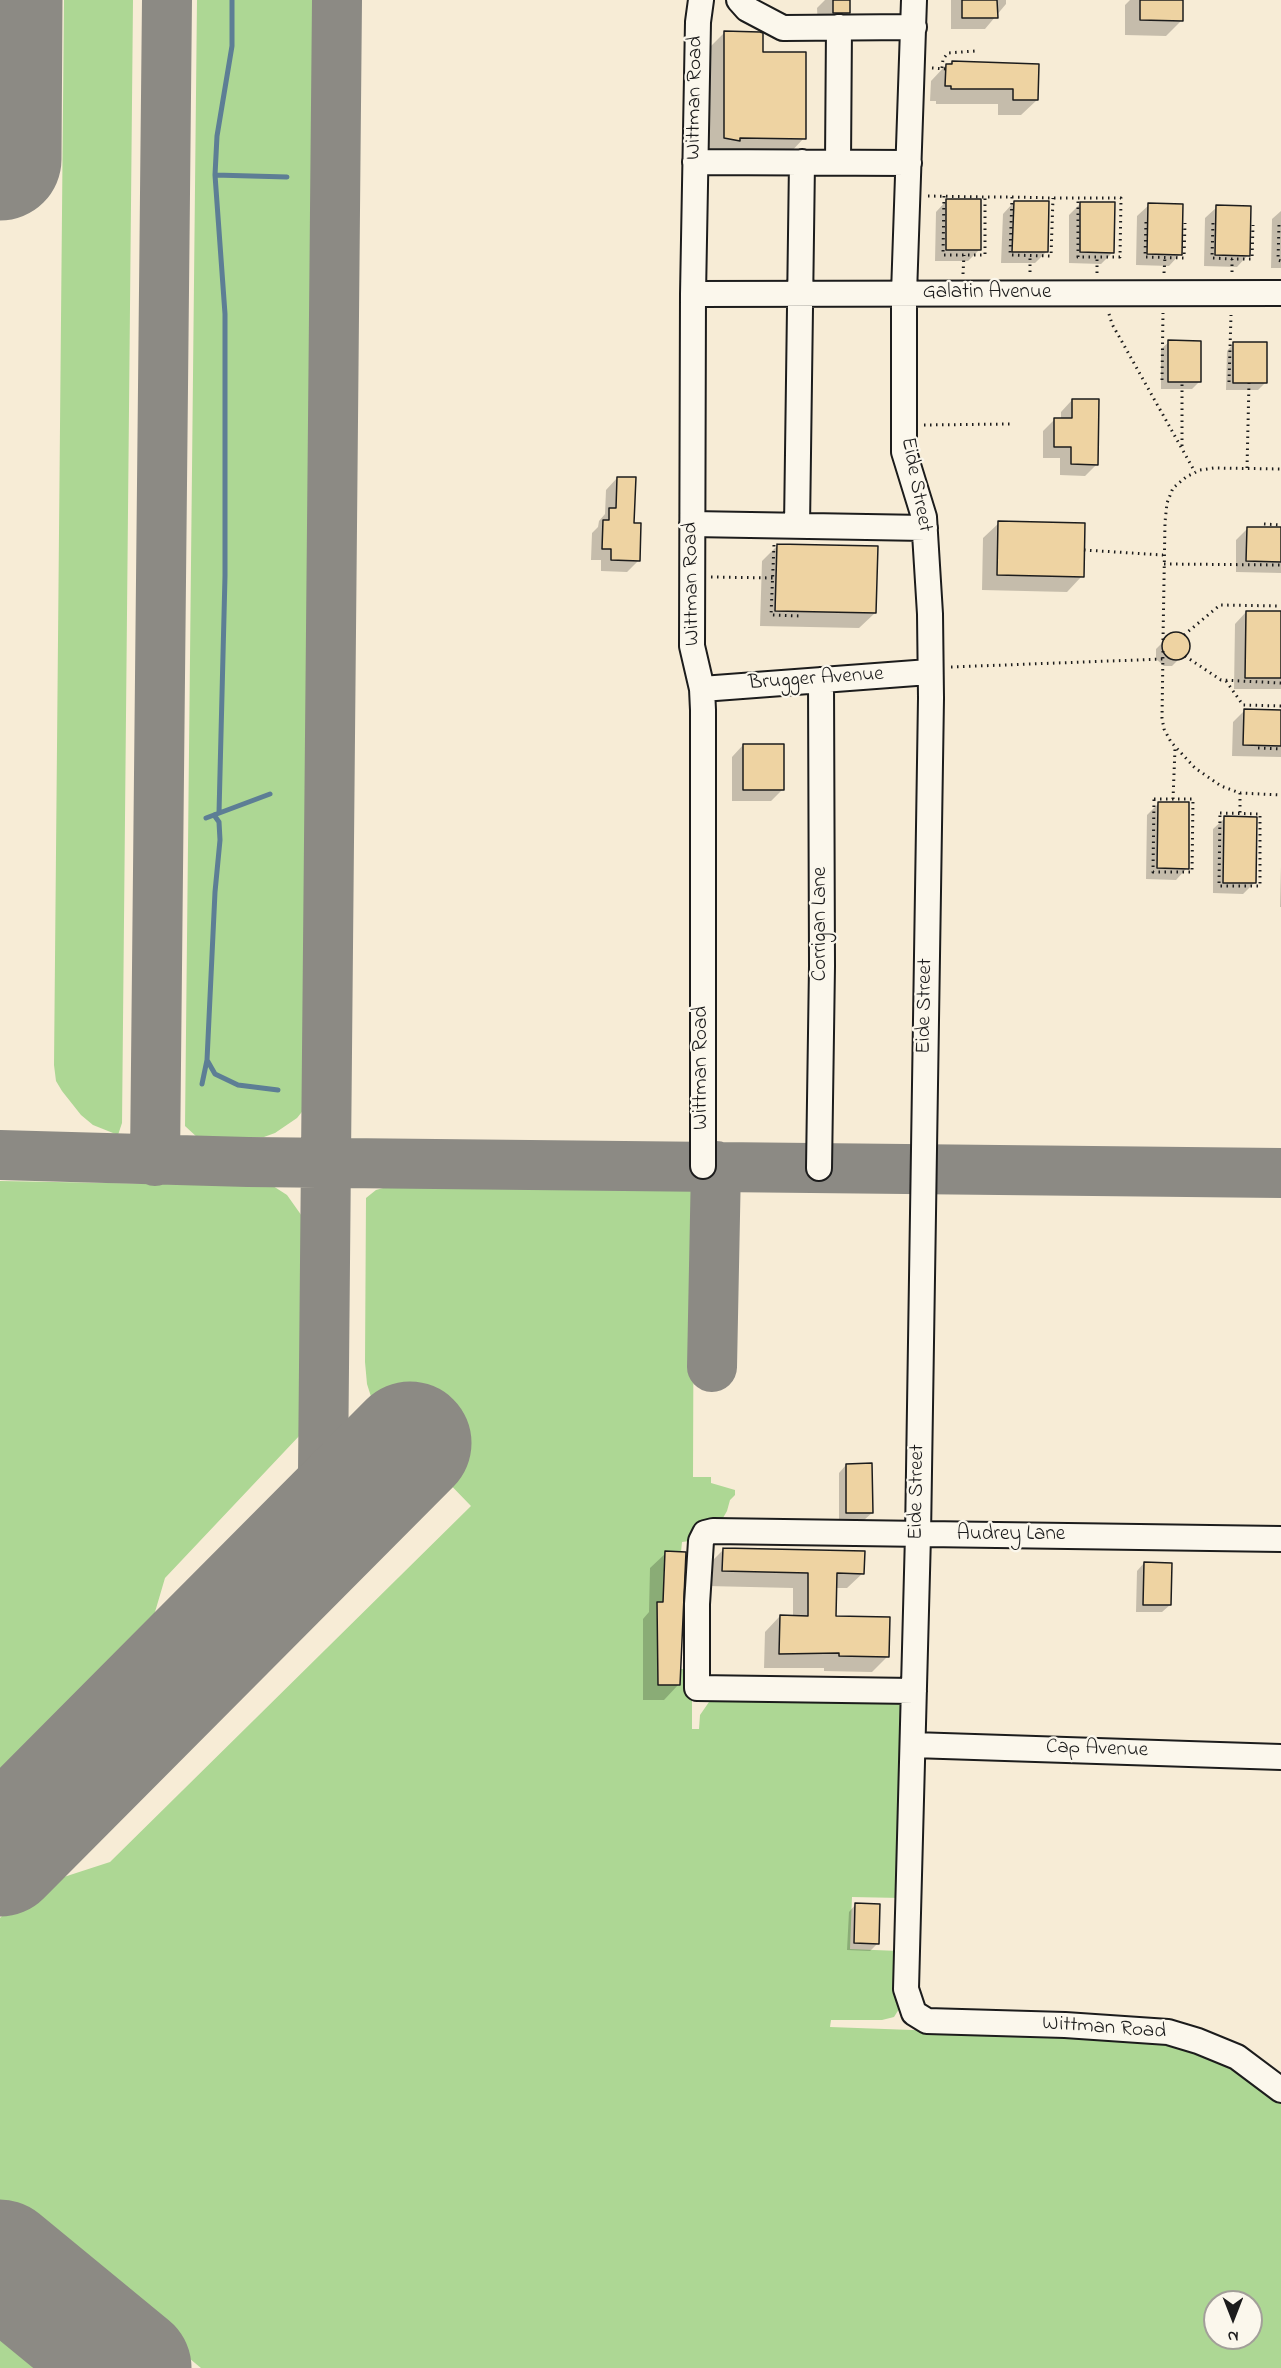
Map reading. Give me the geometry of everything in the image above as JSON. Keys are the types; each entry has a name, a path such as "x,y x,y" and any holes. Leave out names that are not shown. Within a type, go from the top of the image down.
{"lane":[{"name":"Wittman Road","path":"701,0 698,22 693,294 692,646 702,689 703,1166"},
{"path":"739,0 747,9 783,27 914,27"},
{"name":"Eide Street","path":"914,0 904,294 904,452 924,517 930,614 931,698 918,1535 906,1989 914,2013"},
{"path":"838,162 839,27"},
{"path":"695,162 909,163"},
{"path":"786,526 801,294 802,162"},
{"name":"Galatin Avenue","path":"693,294 1281,293"},
{"path":"692,524 925,528"},
{"name":"Brugger Avenue","path":"702,689 929,672"},
{"name":"Corrigan Lane","path":"819,1168 822,966 821,680"},
{"name":"Audrey Lane","path":"914,1691 697,1688 697,1604 703,1537 713,1531 1281,1539"},
{"name":"Cap Avenue","path":"913,1745 1281,1757"},
{"name":"Wittman Road","path":"914,2013 927,2021 1065,2025 1168,2032 1237,2056 1281,2090"}],"path":[{"path":"942,68 943,59 948,53 975,51"},
{"path":"908,196 1121,198 1120,257 1078,257 1078,198"},
{"path":"944,196 943,255 985,255 986,197"},
{"path":"1012,197 1010,255 1051,256 1053,198"},
{"path":"1146,222 1145,257 1184,258 1185,223"},
{"path":"1213,224 1212,258 1252,260 1253,225"},
{"path":"1279,225 1278,260 1281,261"},
{"path":"1162,380 1165,257"},
{"path":"1228,382 1232,259"},
{"path":"1109,314 1112,324 1195,472"},
{"path":"1182,382 1182,448"},
{"path":"1247,468 1249,383"},
{"path":"904,425 1010,424"},
{"path":"1163,640 1167,503 1173,488 1195,472 1214,468 1281,469"},
{"path":"1264,524 1281,525"},
{"path":"786,526 772,578 771,615 801,616"},
{"path":"1084,550 1164,555"},
{"path":"1164,564 1281,566"},
{"path":"692,577 772,578"},
{"path":"1184,635 1220,605 1281,606"},
{"path":"1163,651 1164,729 1175,747 1209,779 1240,793 1281,795"},
{"path":"1185,656 1212,675 1226,681 1281,683"},
{"path":"929,672 942,667 1163,659"},
{"path":"1226,681 1243,705 1281,706"},
{"path":"1173,799 1175,747"},
{"path":"1258,748 1281,749"},
{"path":"1240,793 1240,813"},
{"path":"1154,799 1173,799 1193,799 1192,872 1153,872 1154,799"},
{"path":"1220,813 1240,813 1260,813 1260,886 1219,886 1220,813"}],"shaded area":[{"path":"0,0 1281,0 1281,2368 0,2368"}],"green space":[{"path":"64,0 133,0 122,1123 118,1135 93,1125 81,1115 56,1081 54,1065"},
{"path":"197,0 322,0 312,1084 311,1095 297,1118 275,1133 264,1137 198,1138 185,1126"},
{"path":"0,1181 273,1186 287,1195 304,1219 309,1232 308,1404 306,1421 301,1434 165,1578 145,1646 0,1794"},
{"path":"448,1182 694,1183 693,1477 711,1477 711,1483 735,1490 735,1495 730,1500 720,1523 699,1523 693,1528 689,1541 682,1542 681,1552 665,1552 663,1602 657,1603 657,1669 670,1669 670,1685 680,1685 680,1669 688,1669 692,1680 692,1729 699,1729 700,1715 709,1702 721,1694 892,1696 905,1706 901,1898 852,1897 850,1949 899,1951 897,2004 899,2009 894,2017 882,2020 831,2020 830,2027 1132,2038 1168,2043 1203,2054 1236,2069 1274,2096 1281,2103 1281,2368 201,2368 0,2202 0,1918 30,1888 110,1862 471,1506 374,1406 367,1384 365,1362 366,1198 376,1190 390,1186"},
{"path":"0,2314 65,2368 0,2368"}],"building":[{"path":"833,0 850,0 850,13 833,13"},
{"path":"962,0 997,0 998,18 962,18"},
{"path":"1140,0 1183,0 1183,21 1140,20"},
{"path":"724,31 763,33 763,52 806,52 806,139 740,138 740,141 724,138"},
{"path":"952,61 1039,64 1038,100 1013,100 1013,89 951,89 951,86 945,86 946,64 952,64"},
{"path":"946,199 981,199 981,250 946,250"},
{"path":"1014,201 1049,201 1048,252 1012,252"},
{"path":"1080,202 1115,202 1114,253 1080,252"},
{"path":"1148,203 1183,204 1182,255 1147,254"},
{"path":"1216,205 1251,206 1250,256 1215,255"},
{"path":"1168,340 1201,341 1201,382 1168,382"},
{"path":"1233,342 1267,342 1267,383 1233,383"},
{"path":"1072,399 1099,399 1098,465 1071,464 1071,447 1054,447 1054,418 1072,418"},
{"path":"617,477 636,477 634,523 641,523 640,561 611,560 611,549 602,549 603,520 609,520 609,508 616,508"},
{"path":"998,521 1085,523 1084,577 997,575"},
{"path":"1247,527 1281,527 1281,562 1246,561"},
{"path":"777,544 878,546 876,613 775,611"},
{"path":"1246,611 1281,611 1281,678 1245,678"},
{"path":"1176,632 1186,636 1190,646 1186,656 1176,660 1166,656 1162,646 1166,636"},
{"path":"1244,709 1281,710 1281,746 1243,745"},
{"path":"743,744 784,744 784,790 743,790"},
{"path":"1158,802 1189,802 1189,869 1157,868"},
{"path":"1224,816 1257,817 1256,883 1223,883"},
{"path":"872,1463 873,1513 846,1513 846,1464"},
{"path":"723,1548 865,1551 864,1574 837,1573 836,1616 890,1617 889,1657 839,1656 839,1653 779,1654 780,1615 808,1616 808,1573 722,1571"},
{"path":"665,1551 686,1552 680,1685 658,1685 657,1602 663,1602"},
{"path":"1144,1562 1172,1563 1171,1605 1143,1605"},
{"path":"855,1903 880,1904 879,1944 854,1943"}],"waterway":[{"path":"219,813 225,576 225,314 215,175 217,136 232,46 232,0"},
{"path":"215,175 287,177"},
{"path":"206,818 270,794"},
{"path":"214,815 219,822 220,840 215,892 207,1060 215,1074 238,1085 278,1090"},
{"path":"202,1084 207,1060"}],"taxiway":[{"path":"155,1161 167,0"},
{"path":"296,1558 319,1524 323,1472 337,0"},
{"path":"0,1155 248,1162 1281,1173"},
{"path":"712,1367 716,1166"}],"runway":[{"path":"0,159 1,0"},
{"path":"0,1855 410,1443"},
{"path":"0,2261 130,2368"}]}
